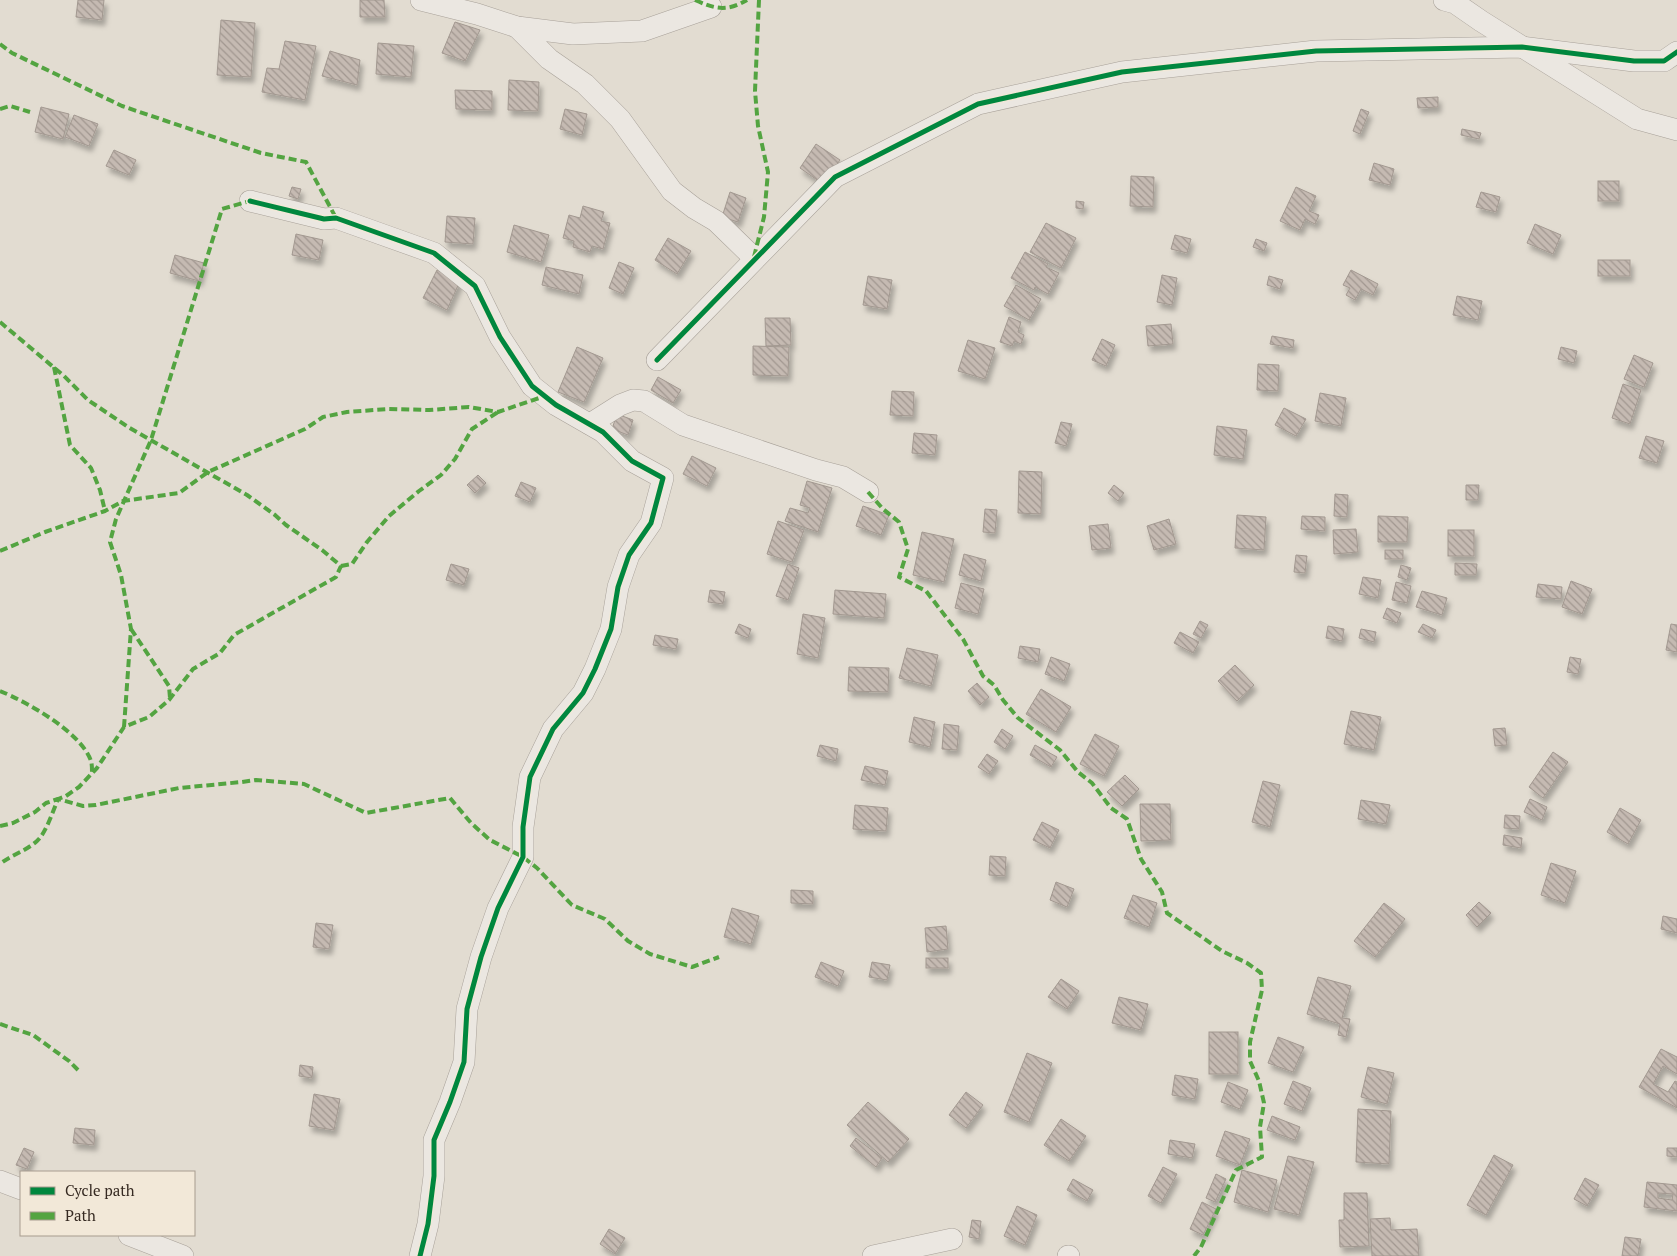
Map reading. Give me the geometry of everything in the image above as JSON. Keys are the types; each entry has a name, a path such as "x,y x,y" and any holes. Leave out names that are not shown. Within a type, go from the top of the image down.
{"street":[{"path":"421,0 477,14 517,27 573,34 642,31 711,7"},
{"path":"1444,0 1455,3 1637,119 1677,130"},
{"path":"517,27 549,59 585,84 620,119 672,191 694,208 716,221 751,255"},
{"path":"657,360 836,177 978,104 1122,72 1316,51 1522,47 1634,61 1664,61 1677,52"},
{"path":"250,201 324,219 336,218 434,254 475,286 500,338 532,386 556,405 603,432 632,461 662,478 651,523 629,555 626,563 618,587 611,629 595,669 583,693 553,730 530,777 523,827 523,857 498,908 481,957 467,1009 464,1062 434,1140 434,1176 428,1224 420,1256"},
{"path":"590,424 620,404 633,400 644,401 683,425 843,477 868,492"},
{"path":"0,1181 20,1189"},
{"path":"132,1236 183,1256"},
{"path":"873,1256 952,1239"}],"building":[{"path":"78,0 104,0 102,20 76,17"},
{"path":"360,0 384,0 385,17 360,17"},
{"path":"221,20 255,23 251,77 217,75"},
{"path":"455,22 480,30 465,61 442,53"},
{"path":"285,41 316,46 305,100 262,92 267,68 279,69"},
{"path":"378,43 414,46 411,77 376,74"},
{"path":"330,51 360,60 357,85 322,76"},
{"path":"509,80 539,82 538,111 508,110"},
{"path":"455,90 492,91 492,110 456,109"},
{"path":"1438,97 1438,107 1418,108 1417,98"},
{"path":"41,107 69,114 63,139 35,132"},
{"path":"565,109 587,114 582,135 560,129"},
{"path":"1361,109 1369,112 1360,134 1353,131"},
{"path":"74,115 98,124 89,146 65,137"},
{"path":"1462,129 1481,133 1479,139 1461,135"},
{"path":"816,144 840,160 823,184 800,168"},
{"path":"114,150 136,160 129,175 106,166"},
{"path":"1374,163 1394,169 1390,185 1369,180"},
{"path":"1131,176 1154,177 1153,207 1130,206"},
{"path":"1598,181 1619,181 1619,201 1598,201"},
{"path":"292,187 301,189 298,199 289,196"},
{"path":"1296,187 1316,196 1309,211 1319,215 1315,224 1305,219 1300,230 1280,221"},
{"path":"730,192 746,198 738,222 722,217"},
{"path":"1481,192 1500,197 1496,212 1476,207"},
{"path":"1076,201 1084,202 1083,209 1076,208"},
{"path":"583,206 604,212 601,221 610,223 603,249 592,246 590,252 573,247 574,241 563,238 569,215 580,218"},
{"path":"447,216 475,218 473,244 445,242"},
{"path":"1046,223 1076,238 1061,268 1030,252"},
{"path":"1535,224 1561,235 1553,254 1527,243"},
{"path":"514,225 549,235 541,262 507,252"},
{"path":"296,234 323,240 319,260 292,255"},
{"path":"1175,235 1191,239 1187,253 1171,249"},
{"path":"668,238 691,251 677,274 655,260"},
{"path":"1256,239 1267,243 1264,251 1253,247"},
{"path":"1025,252 1048,264 1046,267 1059,273 1048,294 1035,287 1034,290 1011,278"},
{"path":"175,255 204,263 199,281 170,273"},
{"path":"1598,260 1630,260 1630,276 1598,276"},
{"path":"619,262 634,268 623,294 609,288"},
{"path":"546,267 583,275 579,294 542,285"},
{"path":"437,270 460,281 447,310 423,298"},
{"path":"1351,270 1378,284 1373,295 1361,289 1355,300 1346,295 1350,288 1343,285"},
{"path":"1162,275 1177,278 1172,305 1157,302"},
{"path":"868,276 892,280 887,309 863,305"},
{"path":"1269,276 1283,280 1280,289 1267,285"},
{"path":"1016,285 1041,299 1029,320 1004,306"},
{"path":"1457,296 1482,301 1478,320 1453,315"},
{"path":"1009,317 1021,322 1018,332 1024,335 1021,344 1014,341 1012,346 1000,342"},
{"path":"765,318 790,318 791,345 766,346"},
{"path":"1171,324 1173,344 1148,346 1146,326"},
{"path":"1272,336 1294,340 1293,348 1270,344"},
{"path":"1102,339 1115,345 1106,366 1092,360"},
{"path":"968,340 995,348 985,379 958,371"},
{"path":"753,346 789,347 788,376 753,375"},
{"path":"577,347 603,358 584,402 558,392"},
{"path":"1561,347 1577,351 1574,363 1558,359"},
{"path":"1634,355 1653,363 1644,387 1624,379"},
{"path":"1258,364 1279,365 1278,391 1257,390"},
{"path":"658,377 681,390 673,403 651,390"},
{"path":"1623,384 1641,390 1630,424 1612,418"},
{"path":"892,391 914,392 913,416 890,415"},
{"path":"1320,393 1346,398 1341,426 1315,421"},
{"path":"1284,408 1306,419 1296,436 1275,425"},
{"path":"617,414 633,420 628,435 612,429"},
{"path":"1061,422 1072,424 1066,446 1055,443"},
{"path":"1217,426 1247,430 1243,459 1214,455"},
{"path":"914,433 937,435 935,455 912,453"},
{"path":"1646,436 1664,441 1657,463 1639,458"},
{"path":"692,456 716,468 707,486 683,474"},
{"path":"1019,471 1042,472 1041,514 1018,513"},
{"path":"478,475 486,483 475,493 467,485"},
{"path":"807,481 832,488 818,532 785,521 790,508 808,513 810,508 800,505"},
{"path":"521,482 536,488 530,502 515,496"},
{"path":"1114,485 1124,493 1118,501 1108,493"},
{"path":"1466,485 1479,485 1478,500 1466,500"},
{"path":"1335,494 1348,495 1347,517 1334,516"},
{"path":"863,506 889,515 881,535 856,526"},
{"path":"985,509 997,510 995,533 983,532"},
{"path":"1237,515 1266,517 1264,550 1235,548"},
{"path":"1302,516 1325,517 1325,531 1301,529"},
{"path":"1378,516 1408,517 1407,542 1378,542"},
{"path":"1169,519 1176,544 1154,550 1147,526"},
{"path":"778,521 804,530 792,562 767,554"},
{"path":"1108,524 1111,548 1092,550 1089,526"},
{"path":"1356,529 1358,552 1334,554 1333,530"},
{"path":"1448,530 1474,530 1474,556 1448,556"},
{"path":"922,532 954,539 944,582 913,575"},
{"path":"1385,550 1403,550 1403,559 1385,559"},
{"path":"964,554 986,560 981,581 959,575"},
{"path":"1296,555 1307,556 1305,573 1294,572"},
{"path":"1455,563 1477,564 1476,575 1455,575"},
{"path":"451,564 469,569 464,585 446,580"},
{"path":"788,564 799,568 788,600 776,596"},
{"path":"1401,565 1411,568 1407,580 1398,577"},
{"path":"1363,577 1381,580 1378,598 1359,594"},
{"path":"1571,581 1592,589 1582,614 1562,607"},
{"path":"1396,582 1411,586 1407,603 1392,600"},
{"path":"961,583 984,589 978,614 955,608"},
{"path":"1538,584 1562,587 1561,599 1536,597"},
{"path":"710,590 725,592 723,604 708,602"},
{"path":"835,590 886,594 884,618 833,614"},
{"path":"1422,591 1447,598 1442,615 1416,607"},
{"path":"1387,608 1401,613 1397,623 1383,618"},
{"path":"803,614 825,618 818,658 797,654"},
{"path":"1200,621 1208,625 1201,638 1193,634"},
{"path":"739,624 751,629 748,638 735,633"},
{"path":"1423,624 1436,630 1432,638 1418,632"},
{"path":"1671,624 1677,625 1677,652 1666,650"},
{"path":"1328,626 1344,629 1342,641 1326,638"},
{"path":"1361,629 1376,632 1374,642 1359,638"},
{"path":"1180,632 1199,642 1193,653 1174,643"},
{"path":"655,635 678,639 676,649 653,645"},
{"path":"1020,646 1040,649 1038,662 1018,658"},
{"path":"907,648 938,655 931,686 899,678"},
{"path":"1051,657 1070,664 1064,681 1045,674"},
{"path":"1570,657 1581,659 1578,674 1567,672"},
{"path":"1235,665 1254,685 1237,701 1218,681"},
{"path":"849,667 889,668 888,692 848,691"},
{"path":"977,683 989,697 980,705 968,691"},
{"path":"1041,689 1071,707 1056,732 1026,714"},
{"path":"1351,711 1381,717 1374,750 1344,744"},
{"path":"914,717 935,722 930,747 909,742"},
{"path":"944,724 959,726 957,750 942,749"},
{"path":"1505,728 1507,745 1495,746 1493,729"},
{"path":"1002,729 1013,736 1005,749 994,742"},
{"path":"1095,734 1119,746 1104,776 1080,764"},
{"path":"820,745 838,749 836,761 817,756"},
{"path":"1035,745 1057,757 1051,767 1030,755"},
{"path":"1553,752 1568,762 1543,798 1529,787"},
{"path":"987,754 998,761 989,774 978,767"},
{"path":"865,766 888,771 885,785 861,780"},
{"path":"1125,775 1139,789 1122,806 1107,792"},
{"path":"1263,781 1280,785 1270,827 1252,822"},
{"path":"1530,799 1547,807 1542,820 1524,812"},
{"path":"1361,800 1390,805 1386,824 1358,819"},
{"path":"1140,804 1170,804 1171,840 1141,841"},
{"path":"855,805 888,808 886,831 853,829"},
{"path":"1620,808 1641,820 1628,844 1607,832"},
{"path":"1505,815 1520,816 1519,829 1504,828"},
{"path":"1042,822 1059,830 1050,848 1033,840"},
{"path":"1504,835 1522,838 1521,848 1503,845"},
{"path":"990,856 1006,857 1005,876 989,875"},
{"path":"1551,863 1576,871 1565,903 1541,895"},
{"path":"1056,882 1074,889 1067,907 1050,900"},
{"path":"791,890 813,891 813,904 791,903"},
{"path":"1133,895 1157,903 1149,927 1124,918"},
{"path":"1479,902 1491,913 1477,927 1466,915"},
{"path":"1384,903 1405,919 1375,957 1354,941"},
{"path":"732,908 759,916 751,944 724,937"},
{"path":"1663,916 1677,919 1677,933 1661,929"},
{"path":"316,923 333,925 329,949 313,947"},
{"path":"946,926 948,949 927,952 925,928"},
{"path":"926,958 948,958 948,968 926,968"},
{"path":"821,962 844,971 838,986 815,977"},
{"path":"872,962 890,965 887,980 869,977"},
{"path":"1318,977 1351,986 1342,1018 1350,1019 1346,1037 1338,1035 1340,1024 1307,1014"},
{"path":"1061,979 1079,991 1067,1009 1048,997"},
{"path":"1119,997 1148,1004 1141,1030 1112,1023"},
{"path":"1209,1032 1238,1032 1238,1074 1209,1074"},
{"path":"1278,1037 1304,1047 1293,1072 1268,1063"},
{"path":"1661,1049 1677,1057 1677,1074 1663,1066 1653,1084 1668,1092 1675,1081 1677,1082 1677,1108 1639,1087"},
{"path":"1027,1053 1052,1063 1029,1122 1004,1112"},
{"path":"300,1065 313,1067 312,1078 299,1076"},
{"path":"1368,1067 1394,1073 1387,1104 1361,1097"},
{"path":"1175,1075 1198,1079 1195,1099 1172,1095"},
{"path":"1293,1081 1311,1088 1302,1111 1284,1104"},
{"path":"1228,1082 1248,1090 1240,1109 1221,1102"},
{"path":"966,1092 983,1105 966,1128 949,1115"},
{"path":"314,1094 340,1099 334,1130 309,1126"},
{"path":"868,1102 909,1139 888,1162 847,1125"},
{"path":"1358,1109 1391,1111 1389,1164 1356,1162"},
{"path":"1272,1116 1300,1127 1295,1140 1267,1130"},
{"path":"1061,1119 1086,1136 1069,1161 1044,1145"},
{"path":"75,1128 95,1130 94,1145 73,1143"},
{"path":"1225,1131 1250,1139 1240,1165 1216,1156"},
{"path":"856,1138 882,1158 876,1167 850,1146"},
{"path":"1170,1140 1195,1144 1192,1158 1168,1154"},
{"path":"24,1148 34,1152 27,1169 16,1165"},
{"path":"1667,1148 1677,1148 1677,1157 1667,1156"},
{"path":"1494,1155 1513,1165 1486,1215 1467,1205"},
{"path":"1288,1156 1314,1162 1299,1215 1274,1209"},
{"path":"1163,1167 1177,1174 1161,1203 1148,1196"},
{"path":"1242,1170 1277,1180 1268,1212 1234,1202"},
{"path":"1216,1174 1226,1179 1215,1202 1206,1198"},
{"path":"1585,1178 1599,1185 1587,1206 1574,1199"},
{"path":"1073,1179 1093,1190 1087,1201 1067,1190"},
{"path":"1647,1182 1677,1185 1677,1211 1644,1207","holes":["1658,1193 1673,1194 1672,1200 1658,1198"]},
{"path":"1344,1193 1367,1193 1369,1246 1340,1247 1339,1220 1344,1220"},
{"path":"1202,1202 1216,1209 1203,1235 1190,1229"},
{"path":"1017,1206 1037,1215 1025,1245 1004,1236"},
{"path":"1390,1218 1391,1230 1417,1229 1419,1256 1372,1256 1370,1219"},
{"path":"972,1220 981,1221 979,1239 969,1237"},
{"path":"609,1229 625,1238 615,1254 600,1244"},
{"path":"1625,1237 1641,1239 1638,1256 1622,1256"}],"marked path":[{"path":"695,0 721,8 727,8 747,0"},
{"path":"754,257 764,217 768,172 758,126 755,91 759,0"},
{"path":"0,44 12,53 122,106 261,153 306,162 336,218"},
{"path":"0,109 10,106 30,112"},
{"path":"124,727 131,629 121,575 110,542 116,519 151,440 222,209 250,201"},
{"path":"0,322 64,376 88,400 128,427 247,495 341,566 336,577 234,635 220,653 193,669 169,700 149,717 124,727 97,768 79,787 58,799 49,821 37,841 0,864"},
{"path":"54,367 70,445 91,468 100,490 105,511"},
{"path":"0,551 45,532 105,511 123,501 179,493 208,472 305,429 323,417 347,412 388,409 429,410 469,407 498,412 545,396"},
{"path":"341,566 352,564 367,542 389,516 441,475 455,459 472,429 498,412"},
{"path":"868,492 883,509 899,522 908,549 899,577 926,591 963,639 983,676 994,685 1003,700 1018,718 1060,750 1078,772 1092,783 1111,808 1127,819 1141,859 1162,892 1167,913 1222,951 1247,963 1261,973 1262,990 1250,1042 1250,1061 1259,1081 1264,1103 1260,1127 1262,1157 1236,1170 1201,1247 1194,1256"},
{"path":"131,629 169,686 170,698"},
{"path":"0,691 38,710 65,729 85,750 91,761 92,772"},
{"path":"0,826 13,823 35,812 46,803 58,799 83,806 96,805 179,788 256,780 304,784 366,813 450,798 471,823 490,840 523,857 537,868 572,905 605,919 628,941 650,954 692,967 719,957"},
{"path":"0,1024 33,1035 69,1061 78,1070"}],"cycle path":[{"path":"657,360 835,177 978,104 1122,72 1316,51 1522,47 1634,61 1664,61 1677,52"},
{"path":"250,201 324,219 336,218 434,253 475,286 500,337 532,386 556,405 603,432 632,461 663,478 651,523 629,555 618,587 611,629 595,669 583,693 553,729 530,777 523,827 523,857 498,908 481,957 467,1009 464,1062 434,1140 434,1176 428,1224 420,1256"}]}
